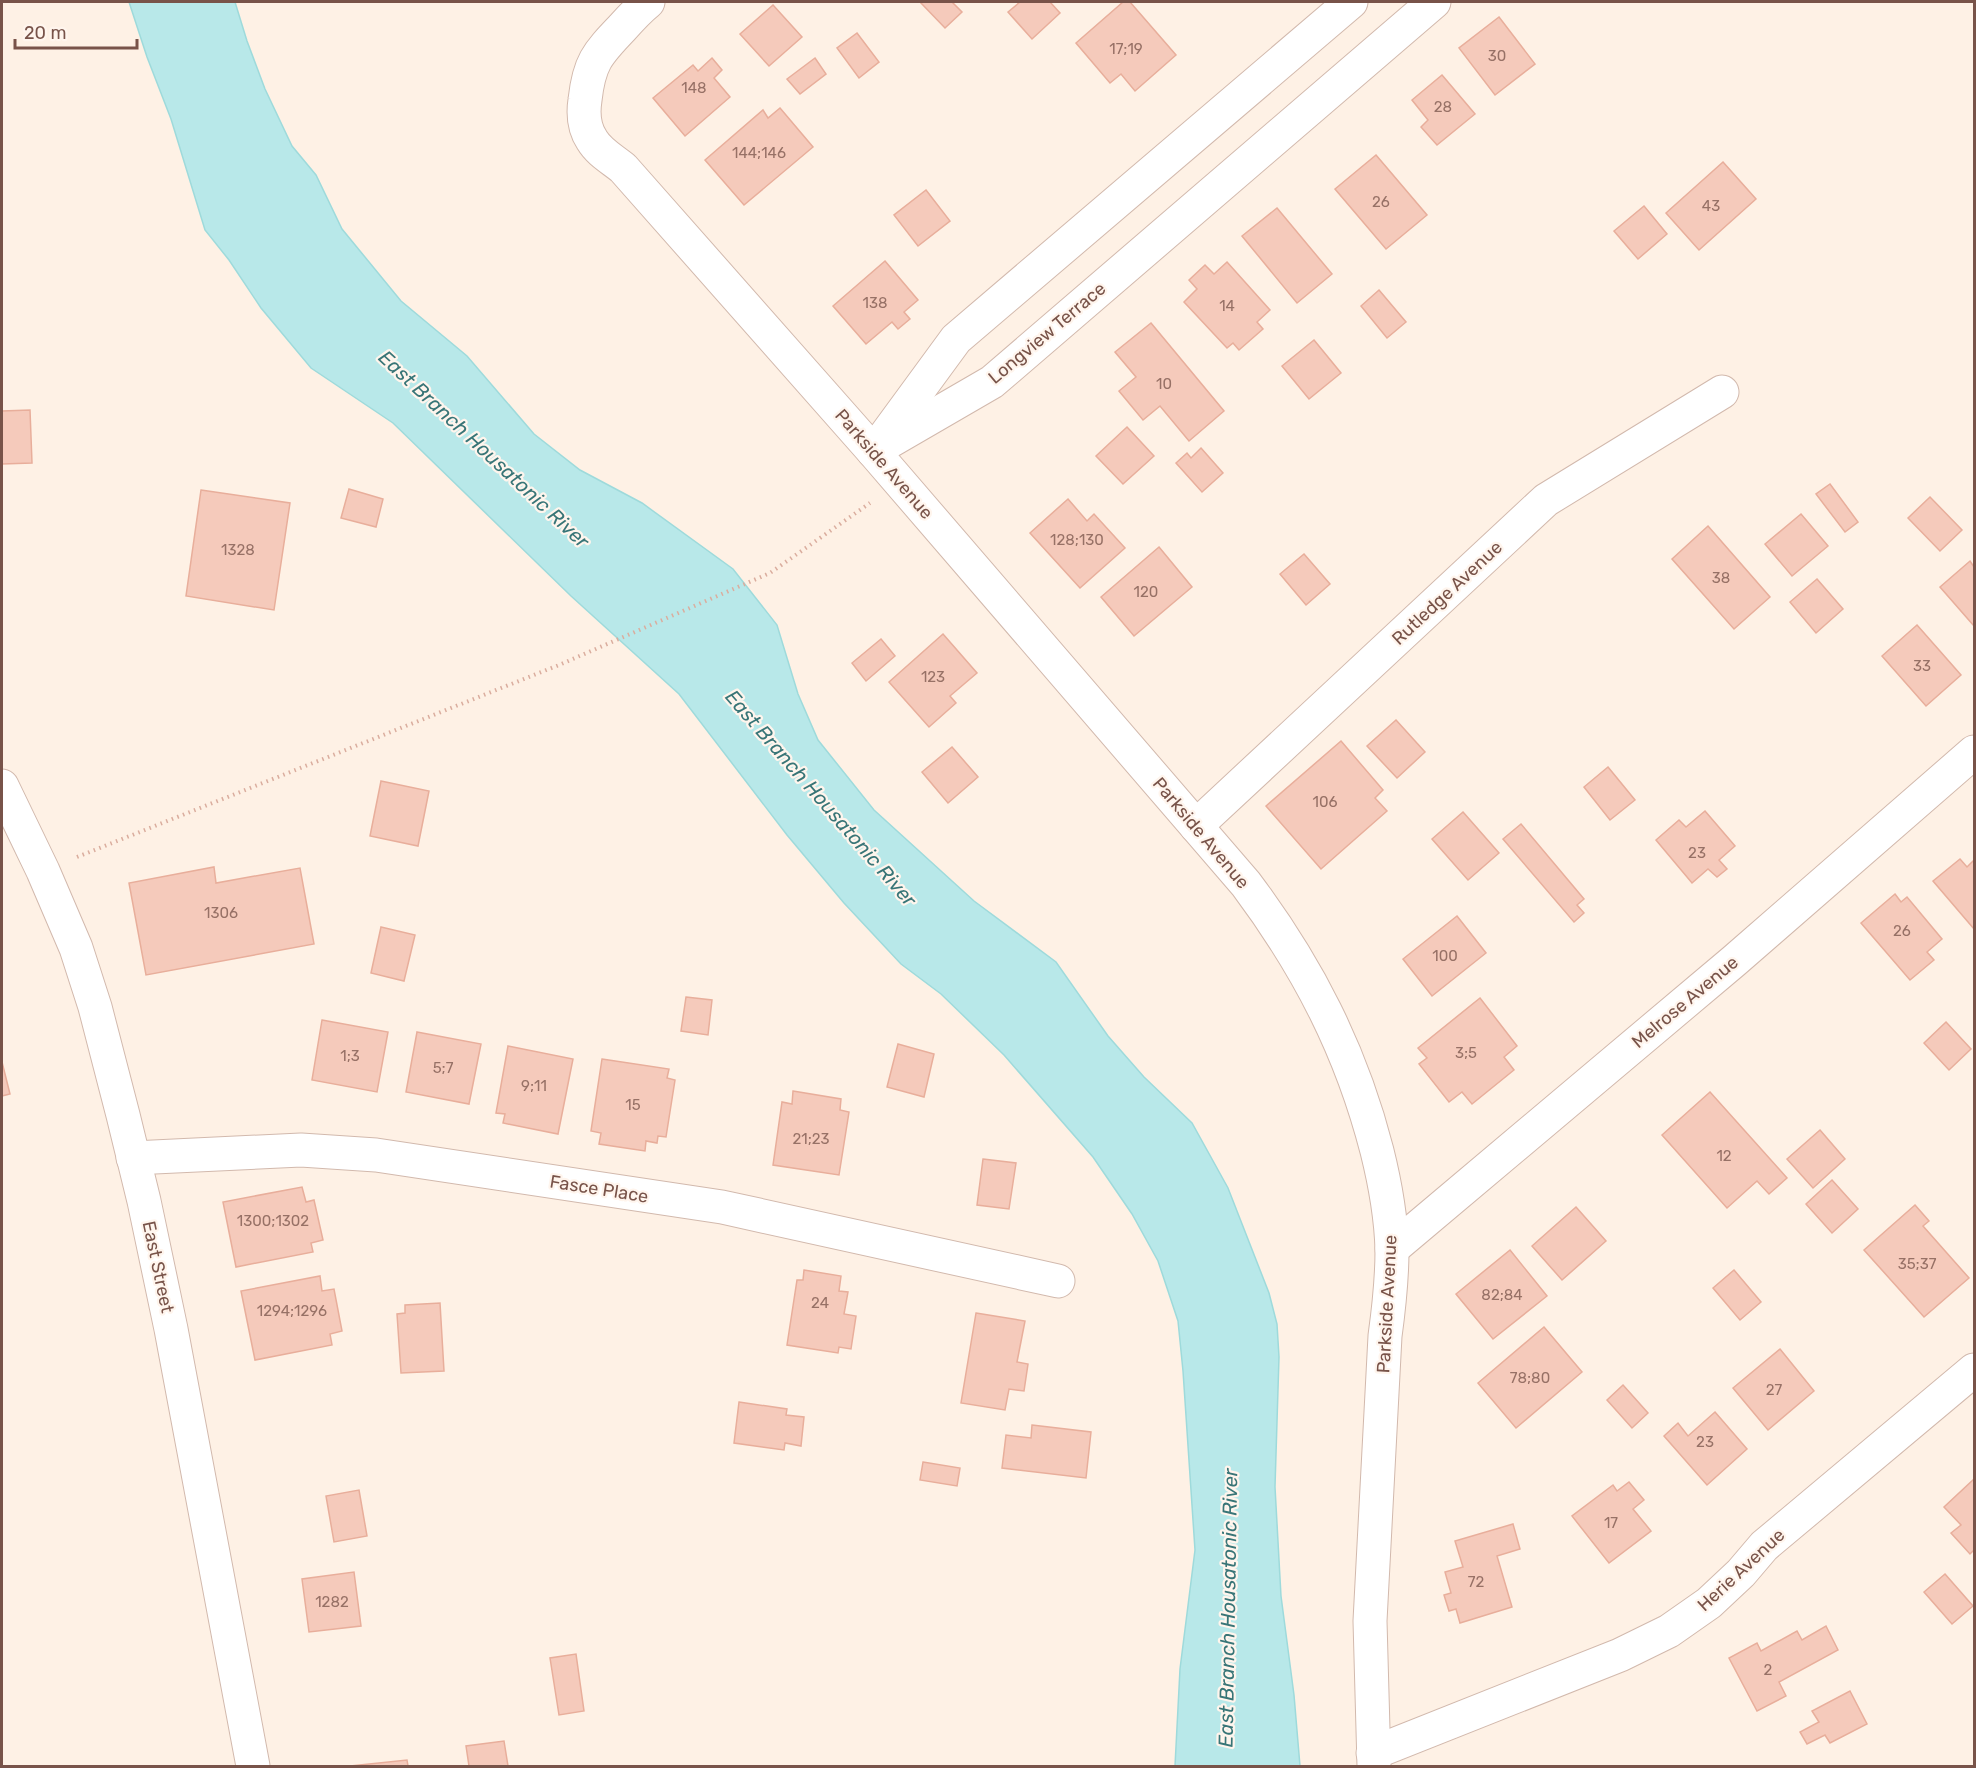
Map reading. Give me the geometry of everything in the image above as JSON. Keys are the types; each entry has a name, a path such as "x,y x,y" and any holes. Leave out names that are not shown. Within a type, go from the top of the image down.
{"street":[{"name":"Parkside Avenue","path":"648,2 605,44 592,65 587,80 584,107 585,124 590,139 623,168 873,451 1246,884 1300,962 1336,1032 1358,1086 1370,1126 1388,1205 1392,1249 1390,1300 1385,1336 1370,1621 1374,1760"},
{"path":"873,451 956,339 1351,2"},
{"name":"Longview Terrace","path":"873,451 992,382 1434,2"},
{"name":"Rutledge Avenue","path":"1196,826 1546,500 1722,392"},
{"name":"Melrose Avenue","path":"1392,1249 1734,961 1974,752"},
{"name":"East Street","path":"2,786 43,870 86,975 133,1158 171,1329 253,1767"},
{"name":"Fasce Place","path":"133,1158 301,1150 376,1155 722,1208 1058,1281"},
{"name":"Herie Avenue","path":"1374,1760 1620,1656 1670,1631 1709,1603 1741,1573 1764,1546 1974,1370"}],"path":[{"path":"43,870 559,665 770,573 900,482"}],"water":[{"name":"East Branch Housatonic River","path":"129,2 235,2 265,89 292,146 316,175 342,229 401,301 467,356 534,434 580,470 642,503 733,569 777,625 798,694 818,740 874,810 974,901 1056,962 1108,1036 1144,1077 1192,1123 1228,1188 1269,1293 1277,1324 1279,1357 1275,1487 1281,1596 1294,1695 1300,1766 1175,1766 1180,1669 1195,1550 1183,1371 1178,1321 1158,1261 1132,1214 1093,1157 1004,1055 941,994 901,964 844,903 787,835 679,694 571,596 393,423 311,368 261,308 229,260 205,230 171,119"}],"building":[{"path":"920,2 952,2 962,12 945,28"},
{"path":"1020,2 1050,2 1060,13 1032,39 1008,12"},
{"path":"1123,2 1130,2 1176,55 1135,91 1121,74 1110,83 1076,43"},
{"path":"773,5 802,37 769,66 740,34"},
{"path":"1499,17 1535,64 1495,95 1459,48"},
{"path":"857,33 879,62 859,78 837,48"},
{"path":"712,58 722,70 714,78 730,97 685,136 653,98 693,65 698,71"},
{"path":"815,58 826,74 800,94 787,79"},
{"path":"1442,75 1475,114 1437,145 1421,127 1428,120 1412,100"},
{"path":"780,108 813,147 744,205 705,160 763,110 768,118"},
{"path":"1376,155 1427,215 1386,249 1335,189"},
{"path":"1723,162 1756,199 1699,250 1666,213"},
{"path":"926,190 950,221 918,246 894,215"},
{"path":"1644,206 1667,234 1638,259 1614,231"},
{"path":"1277,208 1332,274 1297,303 1242,236"},
{"path":"885,261 918,300 904,312 910,319 898,329 892,322 866,344 833,306"},
{"path":"1227,262 1270,310 1257,322 1263,329 1239,350 1233,343 1227,348 1184,302 1197,289 1189,280 1205,265 1214,274"},
{"path":"1379,290 1406,322 1387,338 1361,306"},
{"path":"1151,323 1224,411 1189,441 1160,406 1143,420 1119,391 1136,377 1115,352"},
{"path":"1314,340 1341,373 1309,399 1282,366"},
{"path":"30,410 32,463 2,464 2,411"},
{"path":"1127,427 1154,456 1123,484 1096,456"},
{"path":"1201,448 1223,473 1202,492 1176,463 1187,453 1191,458"},
{"path":"1830,484 1858,522 1845,532 1816,494"},
{"path":"349,489 383,499 376,527 341,518"},
{"path":"201,490 290,503 274,610 186,596"},
{"path":"1930,497 1962,530 1940,551 1908,518"},
{"path":"1068,499 1087,521 1094,514 1125,548 1080,588 1030,533"},
{"path":"1801,514 1828,546 1792,576 1765,544"},
{"path":"1708,526 1770,597 1734,629 1672,559"},
{"path":"1159,547 1192,587 1134,636 1101,597"},
{"path":"1304,554 1330,584 1306,605 1280,574"},
{"path":"1970,561 1974,567 1974,626 1940,587"},
{"path":"1817,579 1843,609 1816,633 1790,602"},
{"path":"1917,625 1961,675 1926,706 1882,656"},
{"path":"943,634 977,673 950,696 956,703 929,727 889,682"},
{"path":"881,639 895,656 866,681 852,663"},
{"path":"1396,720 1425,752 1397,778 1367,746"},
{"path":"1341,741 1383,790 1375,798 1387,811 1321,869 1266,806"},
{"path":"952,747 978,777 948,803 922,772"},
{"path":"1608,767 1635,800 1610,820 1584,787"},
{"path":"381,781 429,791 418,846 370,836"},
{"path":"1705,811 1735,846 1719,860 1727,869 1717,877 1708,869 1692,883 1656,840 1679,820 1686,827"},
{"path":"1463,812 1499,853 1468,880 1432,839"},
{"path":"1521,824 1584,899 1577,905 1584,913 1574,922 1503,839"},
{"path":"1960,859 1967,867 1974,860 1974,929 1933,881"},
{"path":"214,867 216,883 300,868 314,944 146,975 129,883"},
{"path":"1895,894 1901,902 1907,897 1942,939 1927,952 1934,960 1910,980 1861,923"},
{"path":"1457,916 1486,953 1432,996 1403,959"},
{"path":"381,927 415,935 404,981 371,973"},
{"path":"686,997 712,1000 708,1035 681,1031"},
{"path":"1480,998 1517,1046 1504,1057 1514,1070 1472,1104 1462,1092 1449,1102 1419,1064 1427,1058 1418,1048"},
{"path":"322,1020 388,1032 377,1092 312,1080"},
{"path":"1946,1022 1971,1049 1949,1070 1924,1043"},
{"path":"417,1032 481,1044 469,1104 406,1092"},
{"path":"898,1044 934,1054 924,1097 887,1087"},
{"path":"508,1046 573,1059 558,1134 503,1123 505,1114 496,1113"},
{"path":"602,1059 669,1069 667,1078 675,1080 666,1137 658,1136 657,1143 646,1141 645,1151 599,1144 601,1133 591,1131"},
{"path":"2,1062 10,1094 2,1096"},
{"path":"793,1091 841,1099 840,1110 849,1112 839,1175 773,1165 782,1102 792,1104"},
{"path":"1710,1092 1787,1178 1769,1194 1757,1181 1727,1208 1662,1135"},
{"path":"1820,1130 1845,1159 1813,1188 1787,1159"},
{"path":"983,1159 1016,1163 1009,1209 977,1205"},
{"path":"1832,1180 1858,1209 1832,1233 1806,1204"},
{"path":"302,1187 306,1202 314,1200 323,1240 311,1243 313,1252 236,1267 223,1202"},
{"path":"1915,1205 1929,1221 1923,1226 1969,1278 1924,1317 1864,1250"},
{"path":"1576,1207 1606,1241 1562,1280 1532,1246"},
{"path":"1510,1250 1547,1296 1493,1339 1456,1294"},
{"path":"804,1270 841,1276 839,1291 848,1292 844,1314 856,1316 851,1349 839,1347 838,1353 787,1345 797,1280 803,1280"},
{"path":"1734,1270 1761,1302 1740,1320 1713,1288"},
{"path":"320,1276 322,1291 334,1289 342,1331 330,1334 332,1345 255,1360 241,1291"},
{"path":"440,1303 444,1371 401,1373 397,1314 405,1313 405,1305"},
{"path":"976,1313 1025,1321 1017,1362 1028,1364 1024,1391 1009,1389 1005,1410 961,1403"},
{"path":"1544,1327 1582,1372 1516,1428 1478,1383"},
{"path":"1780,1349 1814,1391 1768,1430 1733,1388"},
{"path":"1623,1385 1648,1413 1632,1428 1607,1400"},
{"path":"739,1402 787,1409 786,1415 804,1417 801,1446 785,1443 784,1450 734,1443"},
{"path":"1715,1412 1747,1449 1707,1485 1664,1436 1678,1423 1688,1436"},
{"path":"1032,1425 1091,1432 1086,1478 1002,1468 1006,1435 1031,1438"},
{"path":"923,1462 960,1468 957,1486 920,1480"},
{"path":"1974,1479 1974,1550 1970,1554 1951,1533 1961,1525 1944,1507"},
{"path":"1629,1482 1644,1500 1633,1509 1651,1531 1609,1563 1572,1516 1613,1485 1617,1491"},
{"path":"359,1490 367,1536 334,1542 326,1496"},
{"path":"1513,1524 1520,1549 1497,1556 1512,1607 1460,1623 1456,1609 1449,1611 1444,1595 1451,1593 1445,1572 1463,1567 1455,1541"},
{"path":"354,1572 361,1626 309,1632 302,1579"},
{"path":"1945,1574 1973,1606 1952,1624 1924,1592"},
{"path":"1826,1626 1838,1650 1779,1682 1786,1696 1757,1711 1729,1658 1757,1643 1761,1651 1797,1631 1802,1640"},
{"path":"576,1654 584,1711 559,1715 550,1658"},
{"path":"1850,1691 1867,1724 1830,1743 1825,1735 1807,1744 1800,1732 1819,1722 1812,1711"},
{"path":"504,1741 508,1766 469,1766 466,1746"},
{"path":"407,1760 408,1766 350,1766"}]}
